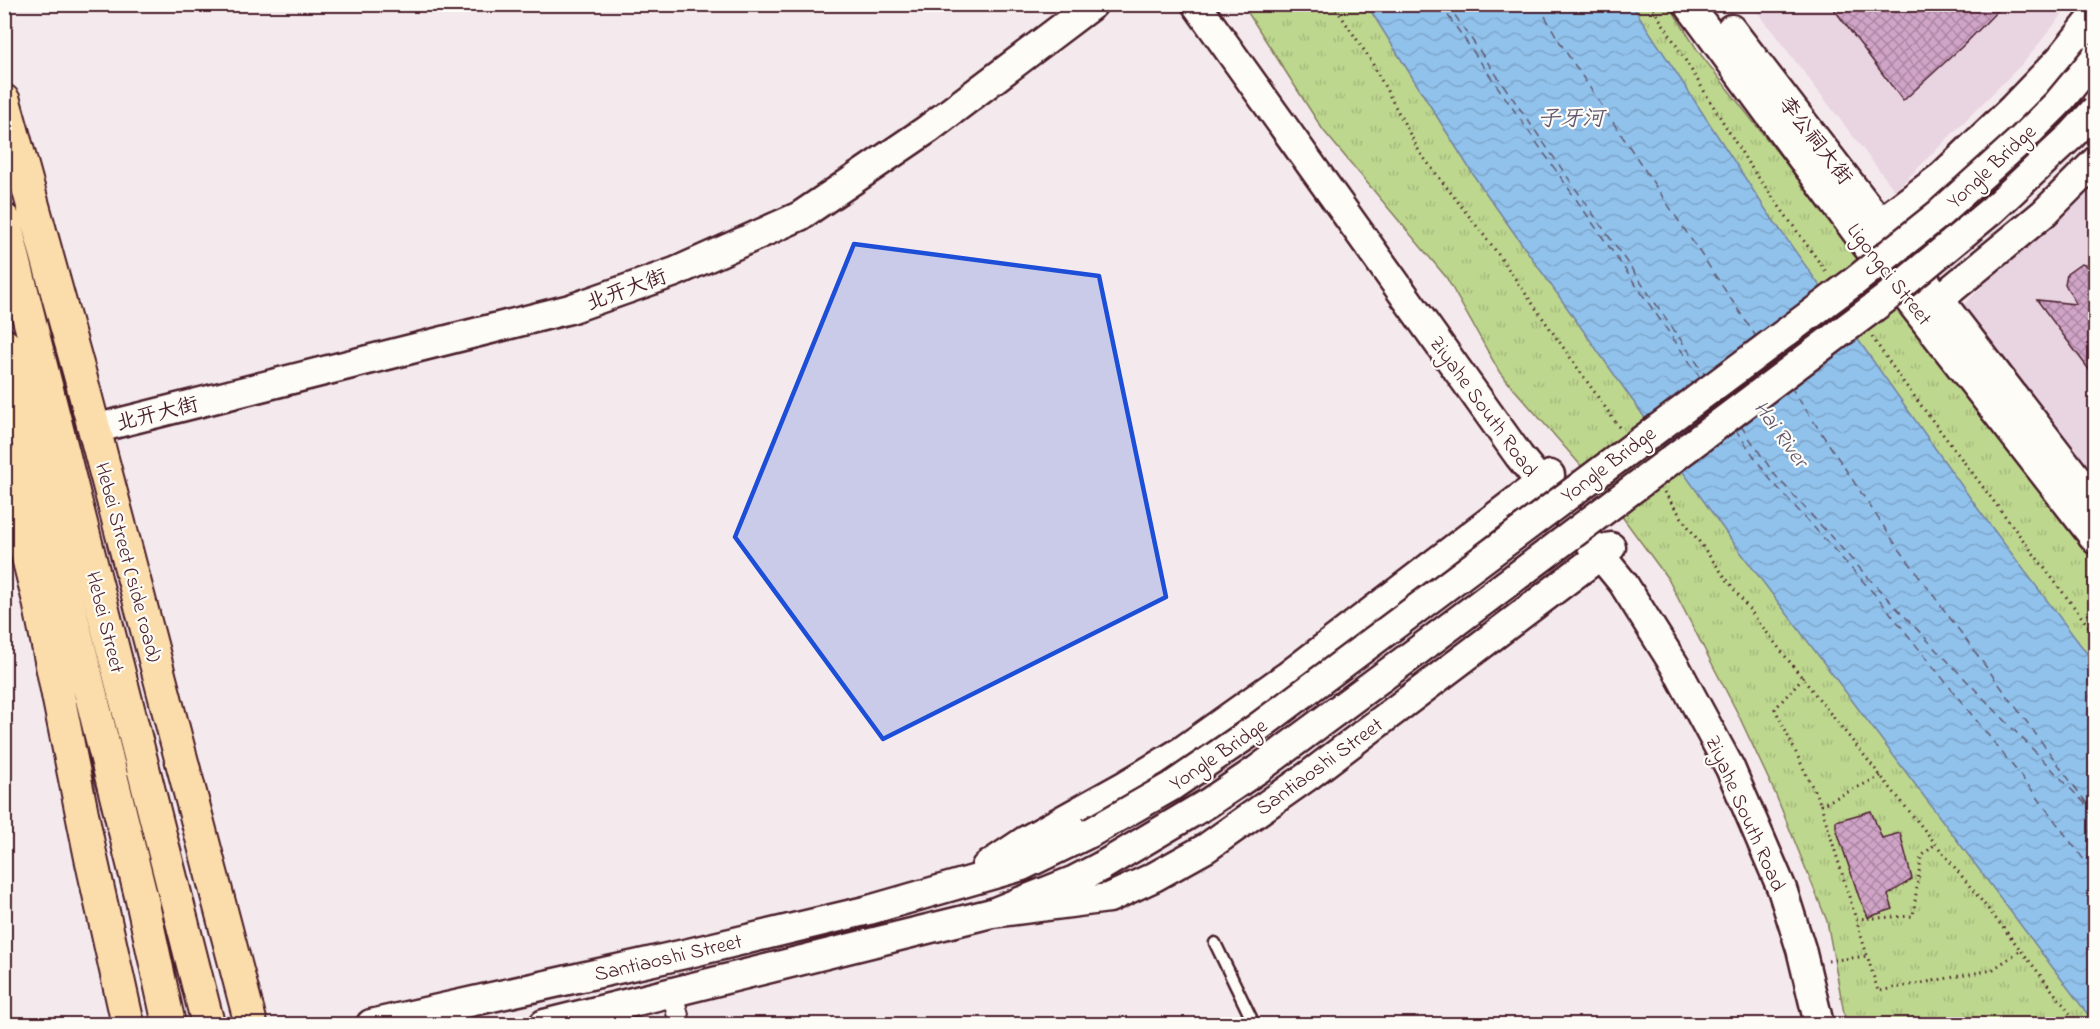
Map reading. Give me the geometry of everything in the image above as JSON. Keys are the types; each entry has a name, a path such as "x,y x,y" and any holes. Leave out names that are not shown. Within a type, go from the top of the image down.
{"main road":[{"name":"北开大街","path":"94,429 570,309 675,272 800,216 928,129 1093,4"},
{"name":"Ziyahe South Road","path":"1196,4 1512,447 1545,478 1606,551 1623,583 1675,666 1730,768 1782,890 1801,949 1819,1024"},
{"name":"Ziyahe South Road","path":"1216,4 1526,436 1545,478"},
{"name":"Ligongci Street","path":"1688,4 1870,229"},
{"name":"李公祠大街","path":"1712,4 1870,229 1930,307 2096,503"},
{"path":"1870,229 1941,177 2060,59 2096,14"},
{"name":"Yongle Bridge","path":"1090,832 1172,786 1257,728 1855,281 1939,214 2021,140 2057,104 2096,57"},
{"name":"Hebei Street (side road)","path":"4,100 94,429 251,1024"},
{"name":"Yongle Bridge","path":"1102,866 1208,803 1257,770 1885,299 1992,210 2072,135 2096,109"},
{"path":"1930,307 2044,213 2096,161"},
{"name":"Hebei Street","path":"4,220 208,1024"},
{"name":"Ligongci Street","path":"1930,307 2096,540"},
{"name":"Hebei Street","path":"4,345 142,900 169,1024"},
{"path":"4,462 39,601 91,858 128,1024"},
{"name":"Santiaoshi Street","path":"964,883 1025,841 1182,751 1286,677 1545,478"},
{"name":"Ziyahe South Road","path":"1606,551 1633,572 1692,663 1743,757 1785,852 1821,962 1835,1024"},
{"name":"Santiaoshi Street","path":"544,1024 992,913 1109,898 1154,877 1206,848 1308,776 1606,551"},
{"name":"Santiaoshi Street","path":"371,1024 869,910 1022,866 1090,832"},
{"name":"Santiaoshi Street","path":"992,913 1075,880 1102,866"},
{"path":"146,1024 150,1011 153,982 153,949"},
{"path":"241,990 243,1024"}],"street":[{"path":"672,992 680,1024"}],"lane":[{"path":"1215,943 1254,1024"}],"path":[{"path":"1333,4 1370,59 1420,153 1500,256 1623,433"},
{"path":"1663,491 1697,540 1803,677 2078,1024"},
{"path":"1803,677 1775,709 1821,805 1878,991 1992,970 2021,950"},
{"path":"1821,805 1882,776"},
{"path":"1856,919 1913,916 1921,857 1935,844"},
{"path":"1821,962 1868,956"}],"highlighted area":[{"path":"854,244 1099,276 1166,597 883,739 735,537"}],"shaded area":[{"path":"1752,5 2070,5 2025,61 1895,191"},
{"path":"2095,176 2095,477 1963,305"}],"green space":[{"path":"1243,5 1669,5 1698,51 1852,248 1877,285 2000,435 2095,561 2095,1024 1846,1024 1827,921 1775,793 1737,712 1668,579 1604,492 1500,373 1446,277 1323,130"}],"water":[{"name":"子牙河","path":"1367,5 1632,5 1766,210 1981,513 2095,664 2095,1024 1727,534 1476,179"}],"building":[{"path":"1830,4 2004,4 1966,43 1903,101"},
{"path":"2081,264 2096,268 2096,379 2037,300 2076,304 2065,284 2067,274"},
{"path":"1871,811 1882,838 1900,833 1912,879 1888,895 1893,909 1868,917 1836,828 1836,821"}],"ferry route":[{"path":"1440,4 1702,380"},
{"path":"1447,4 1706,376"},
{"path":"1538,4 1562,46 1757,338"},
{"path":"1790,386 1894,542 2088,805"},
{"path":"1741,426 1775,475 1885,596 2096,815"},
{"path":"1735,429 1769,478 1879,599 2032,790 2096,876"}],"water label":[{"name":"Hai River","path":"1782,433"}]}
